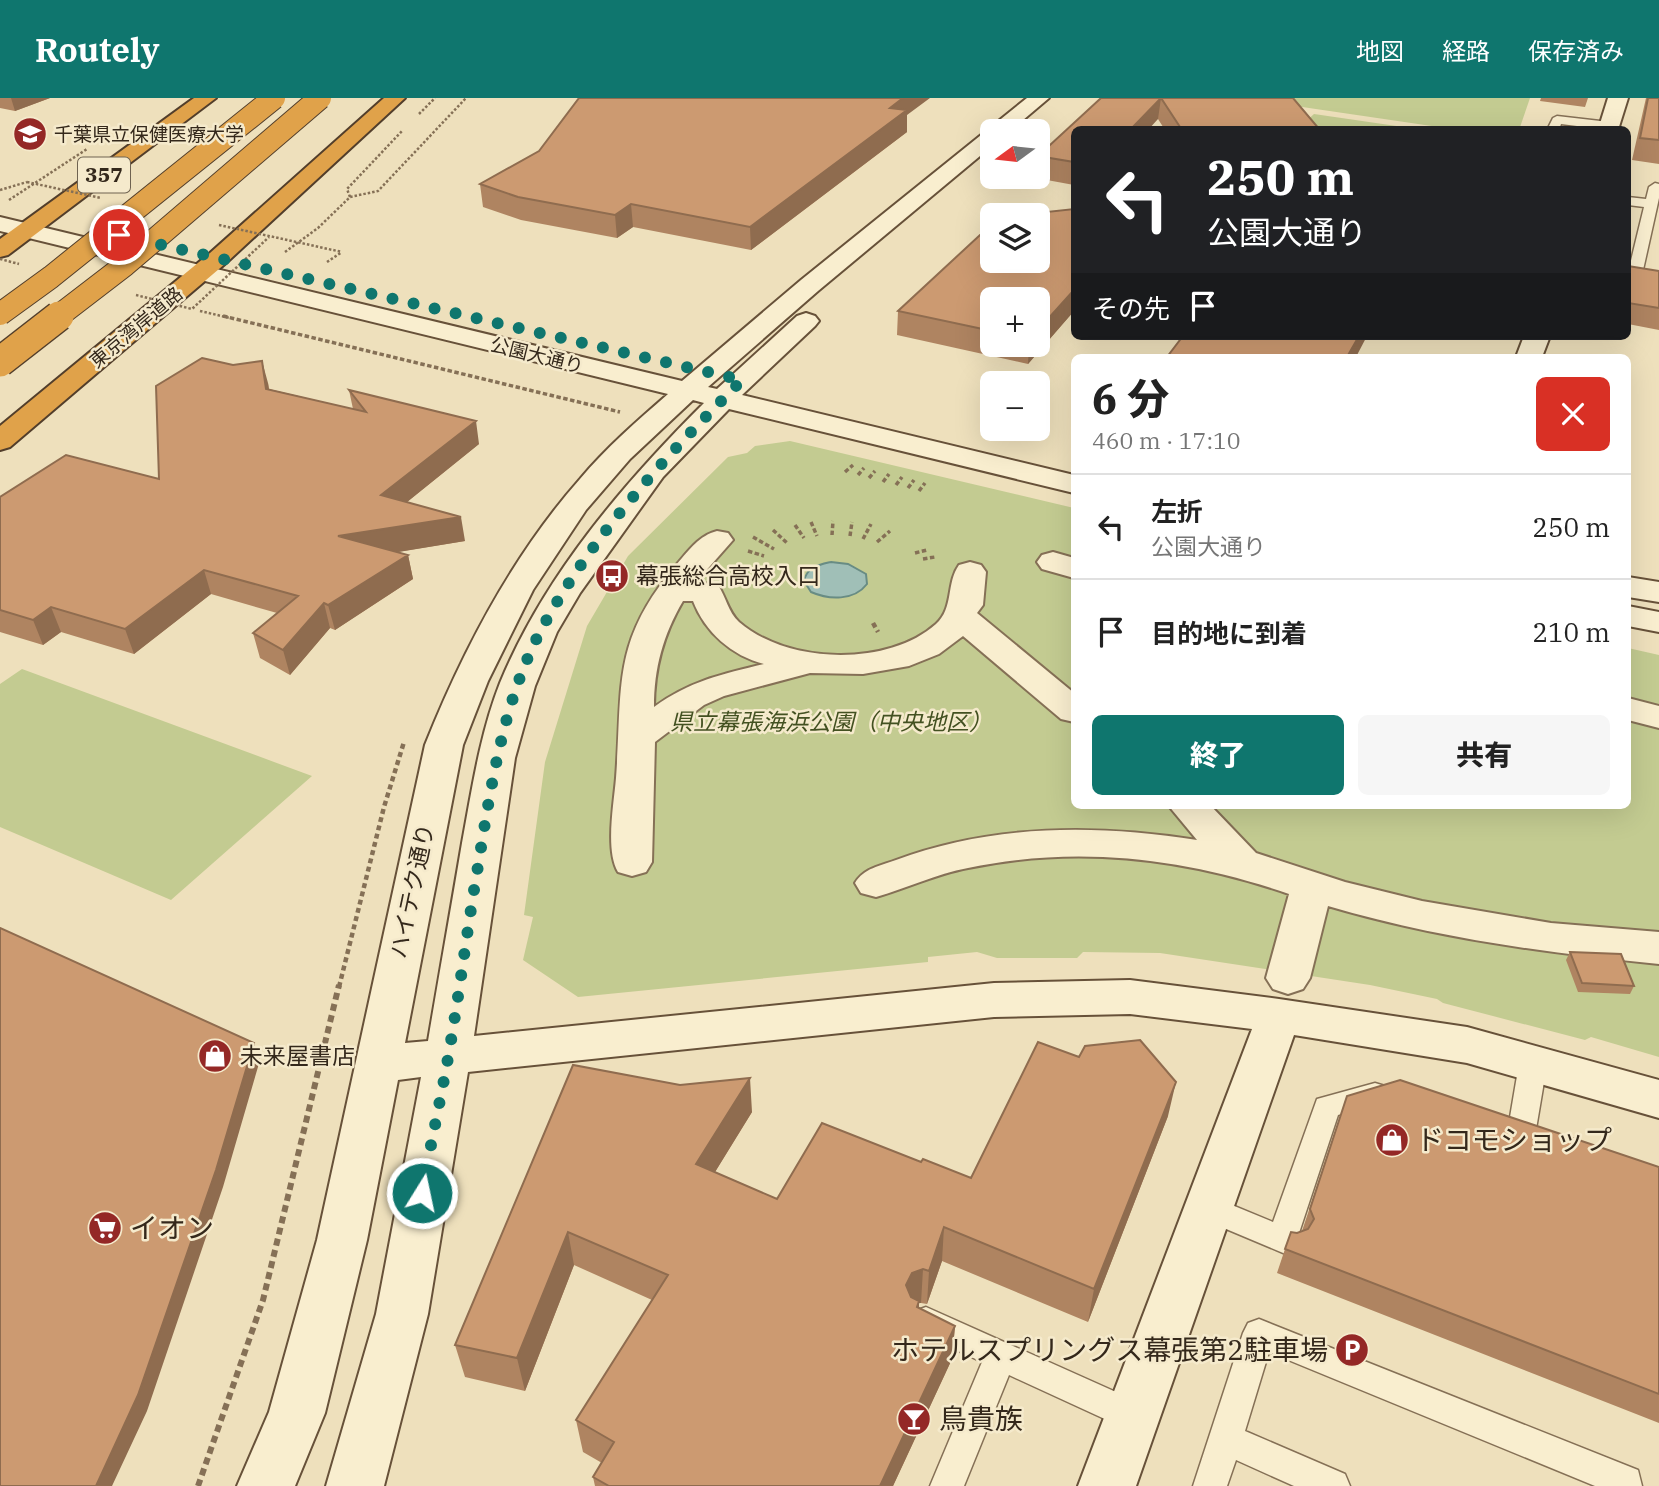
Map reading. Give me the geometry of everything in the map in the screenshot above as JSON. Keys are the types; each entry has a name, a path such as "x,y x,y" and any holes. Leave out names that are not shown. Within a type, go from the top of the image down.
{"highway":[{"name":"357","path":"0,250 206,98"},
{"path":"0,314 72,261 274,98"},
{"path":"0,362 125,265 320,98"},
{"name":"東京湾岸道路","path":"0,441 209,266 395,98"}],"street":[{"path":"1013,119 1039,98"},
{"path":"1609,126 1618,98"},
{"path":"355,1486 402,1314 448,1057 496,758 517,686 540,632 600,540 715,386 749,335 980,146"},
{"path":"916,228 980,174"},
{"name":"公園大通り","path":"0,207 36,225 715,386 1071,483"},
{"name":"公園大通り","path":"0,225 36,225"},
{"path":"715,386 780,343 822,307"},
{"name":"公園大通り","path":"715,386 874,411"},
{"name":"ハイテク通り","path":"266,1486 297,1413 342,1240 444,745 467,683 495,626 576,503 615,457 715,386"},
{"path":"632,862 639,673 645,645 674,591 694,563 717,540"},
{"path":"674,591 706,592 720,622 733,634 766,653 806,663 869,663 927,648 946,636 961,617 971,586 970,572"},
{"path":"1631,587 1659,592"},
{"path":"961,617 1071,709"},
{"path":"1631,617 1659,622"},
{"path":"636,738 691,696 711,688 806,663"},
{"path":"1635,702 1659,718"},
{"path":"1191,809 1242,863"},
{"path":"876,883 908,869 965,853 1044,843 1132,843 1172,848 1242,863 1378,906 1422,916 1551,939 1659,948"},
{"path":"1107,1486 1210,1209 1283,997 1312,886"},
{"path":"377,1064 994,1000 1283,997 1659,1099"}],"lane":[{"path":"1554,126 1556,120 1595,126"},
{"path":"1659,188 1655,187 1651,204 1634,244 1634,273 1659,278"},
{"path":"1631,201 1651,204"},
{"path":"1520,1135 1533,1064"},
{"path":"1210,1209 1285,1241 1327,1107 1396,1092"},
{"path":"922,1319 1133,1416"},
{"path":"1210,1486 1259,1333 1626,1482 1625,1486"},
{"path":"947,1486 1001,1355"},
{"path":"1226,1439 1333,1486"}],"path":[{"path":"414,119 435,98"},
{"path":"285,252 318,229 350,197 378,191 466,98"},
{"path":"350,197 347,189 406,127"},
{"path":"0,207 75,155"},
{"path":"0,190 27,182"},
{"path":"327,262 342,252 270,237 192,309 628,414"},
{"path":"177,312 184,306 209,298"},
{"path":"845,472 853,465"},
{"path":"858,475 864,468"},
{"path":"869,478 875,471"},
{"path":"883,482 889,474"},
{"path":"895,485 902,477"},
{"path":"908,488 914,480"},
{"path":"919,491 925,483"},
{"path":"832,535 833,521"},
{"path":"811,522 817,536"},
{"path":"850,536 852,522"},
{"path":"863,538 871,524"},
{"path":"795,525 804,538"},
{"path":"773,530 787,542"},
{"path":"877,542 890,531"},
{"path":"753,537 774,549"},
{"path":"915,553 927,550"},
{"path":"923,559 934,557"}],"green space":[{"path":"1241,98 1530,98 1520,126 1432,126"},
{"path":"1314,114 1396,126 1309,126 1305,122"},
{"name":"県立幕張海浜公園（中央地区）","path":"790,441 1071,507 1071,809 1631,809 1631,649 1659,655 1659,1057 1591,1037 1585,1040 1443,1003 1437,999 1370,985 1160,953 1083,952 1077,958 997,958 977,952 928,957 928,962 578,997 523,960 533,917 524,915 545,762 587,626 628,556 728,457 747,453 755,446"},
{"path":"22,669 312,776 171,900 0,827 0,684"}],"water":[{"path":"831,562 848,564 866,574 867,584 855,594 841,597 826,597 811,592 804,581 810,570"}],"building":[{"path":"579,98 903,98 890,108 907,110 750,227 631,204 615,215 518,197 480,184 539,151"},
{"path":"1101,98 1161,98 1134,126 1071,126 1071,162 1050,158 1050,145"},
{"path":"1161,98 1293,98 1317,126 1179,126"},
{"path":"1648,98 1659,98 1659,140 1640,138"},
{"path":"1071,209 1071,293 1050,317 1050,287 980,287 980,328 898,311 980,235 980,273 1050,273 1050,212"},
{"path":"1631,266 1659,271 1659,308 1631,303"},
{"path":"1180,340 1357,340 1349,354 1169,354"},
{"path":"202,358 233,365 262,361 266,389 366,412 349,390 476,421 381,495 461,517 338,536 408,555 328,605 324,603 283,650 253,633 298,596 204,570 125,629 51,607 33,620 0,610 0,497 66,455 159,479 156,386"},
{"name":"イオン","path":"0,928 254,1043 216,1170 138,1395 96,1486 0,1486"},
{"path":"1570,952 1621,954 1634,986 1582,983"},
{"path":"1140,1040 1176,1082 1094,1289 944,1227 929,1271 923,1269 912,1273 906,1285 911,1297 919,1301 917,1307 955,1326 880,1486 609,1486 593,1477 614,1442 576,1420 668,1275 568,1232 517,1358 455,1345 573,1065 680,1085 750,1078 696,1164 777,1199 822,1123 921,1162 923,1159 971,1178 1038,1042 1079,1057 1085,1046"},
{"path":"1400,1080 1659,1167 1659,1394 1285,1249 1291,1232 1308,1229 1314,1219 1310,1209 1347,1096"}],"place":[{"name":"千葉県立保健医療大学","path":"30,134"},
{"name":"幕張総合高校入口","path":"612,576"},
{"name":"未来屋書店","path":"215,1056"},
{"name":"ドコモショップ","path":"1392,1140"},
{"name":"イオン","path":"105,1228"},
{"name":"ホテルスプリングス幕張第2駐車場","path":"1352,1350"},
{"name":"鳥貴族","path":"914,1419"}],"route":[{"path":"119,235 742,380 653,471 600,540 540,632 517,686 496,758 448,1057 422,1193"}]}
